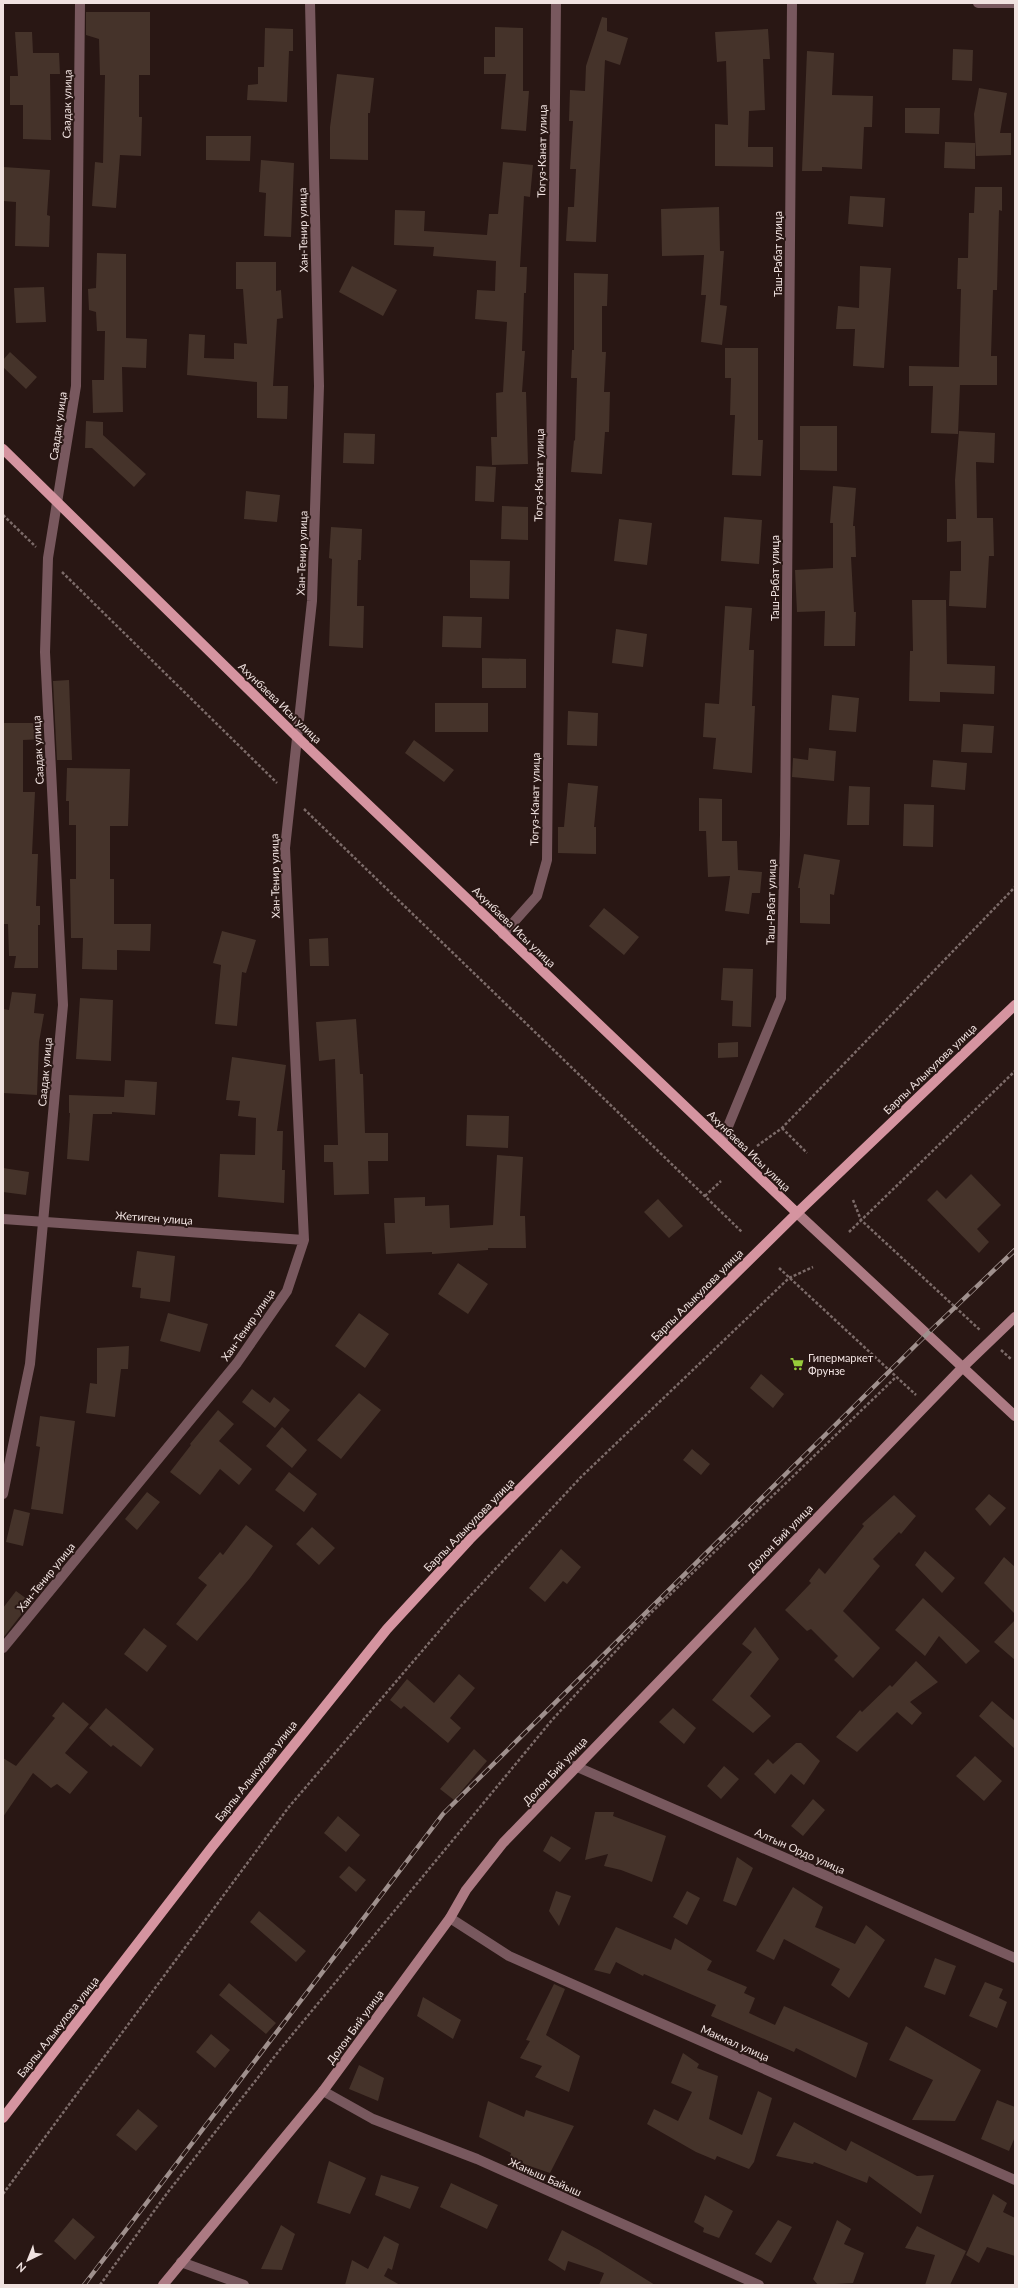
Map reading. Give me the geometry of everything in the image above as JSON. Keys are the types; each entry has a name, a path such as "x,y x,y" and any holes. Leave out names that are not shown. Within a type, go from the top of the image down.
{"main road":[{"name":"Ахунбаева Исы улица","path":"3,449 296,736 797,1213"},
{"name":"Барпы Алыкулова улица","path":"3,2118 212,1847 387,1629 526,1482 797,1213 1015,1005"}],"street":[{"name":"Саадак улица","path":"3,1494 30,1364 45,1223 63,1005 45,652 48,558 76,386 80,3"},
{"name":"Хан-Тенир улица","path":"3,1648 237,1364 287,1291 304,1240 285,848 289,795 312,601 319,386 310,3"},
{"name":"Тогуз-Канат улица","path":"503,934 537,896 547,860 556,3"},
{"name":"Таш-Рабат улица","path":"722,1141 781,998 785,827 792,3"},
{"path":"978,3 1015,4"},
{"name":"Ахунбаева Исы улица","path":"797,1213 1015,1416"},
{"name":"Жетиген улица","path":"3,1219 304,1240"},
{"name":"Долон Бий улица","path":"163,2285 323,2091 450,1918 466,1890 503,1843 575,1766 962,1368 1015,1317"},
{"name":"Алтын Ордо улица","path":"575,1766 1015,1958"},
{"name":"Макмал улица","path":"450,1918 509,1956 1015,2180"},
{"name":"Жаныш Байыш","path":"323,2091 373,2119 477,2160 758,2285"},
{"path":"181,2262 244,2285"}],"path":[{"path":"3,515 289,795 742,1232"},
{"path":"757,1146 782,1128 1015,887"},
{"path":"849,1232 1015,1071"},
{"path":"782,1128 806,1154"},
{"path":"705,1196 721,1181"},
{"path":"853,1200 861,1220 1012,1360"},
{"path":"3,2194 288,1808 453,1615 581,1477 789,1278 813,1267"},
{"path":"779,1268 927,1404"},
{"path":"100,2285 168,2192 282,2047 414,1884 552,1720 650,1614 896,1377"}],"building":[{"path":"86,12 150,12 150,75 139,75 139,117 142,117 141,156 120,155 116,208 92,206 95,162 103,163 105,75 100,75 99,39 86,35"},
{"path":"602,17 607,18 607,31 628,38 620,65 605,60 596,242 566,241 568,207 574,207 576,169 570,169 573,121 569,121 570,90 585,91 586,66"},
{"path":"495,27 523,28 523,91 529,91 526,131 501,129 506,74 484,74 484,57 495,57"},
{"path":"265,28 293,29 293,51 289,51 287,102 247,100 248,85 258,84 258,67 264,67"},
{"path":"768,29 770,59 763,59 765,110 749,111 748,147 773,147 773,167 715,166 715,124 728,125 726,61 717,62 715,32"},
{"path":"15,32 32,32 33,53 59,53 60,74 50,74 51,140 23,139 23,105 10,105 10,76 18,76"},
{"path":"953,49 973,50 972,81 952,80"},
{"path":"807,51 834,53 832,95 873,96 872,127 864,127 862,169 822,167 822,171 802,171"},
{"path":"337,74 374,78 370,113 368,113 368,160 330,159 330,127"},
{"path":"979,88 1007,93 1000,133 1011,133 1011,155 976,156 974,114"},
{"path":"905,108 940,108 939,134 905,133"},
{"path":"206,136 251,136 250,161 206,160"},
{"path":"945,142 975,143 975,169 944,168"},
{"path":"261,160 294,163 291,237 264,236 266,193 259,192"},
{"path":"503,162 533,165 530,197 524,196 520,267 527,267 526,293 524,293 522,351 525,351 522,392 526,392 528,464 492,465 491,437 497,437 496,393 503,392 507,322 475,319 477,290 495,291 496,261 433,256 434,247 394,245 395,210 425,211 424,231 487,235 489,214 498,214"},
{"path":"3,167 50,170 47,215 50,216 49,247 15,246 16,202 3,201"},
{"path":"975,187 1002,187 1002,211 999,210 997,290 993,290 991,356 997,356 997,385 960,385 958,434 931,433 933,386 909,386 909,366 959,367 961,289 957,289 958,258 968,258 969,213 974,213"},
{"path":"850,196 885,198 883,227 848,224"},
{"path":"719,207 720,251 724,251 720,305 727,306 722,345 701,342 706,295 701,295 704,255 662,256 661,209"},
{"path":"97,253 126,254 126,338 147,339 146,368 122,367 123,412 93,413 92,380 104,380 105,331 97,331 96,312 89,310 88,289 96,288"},
{"path":"236,262 276,262 276,291 281,290 283,318 277,319 273,386 288,386 287,419 257,418 257,382 187,375 189,334 205,335 204,358 234,359 234,343 247,344 243,289 236,289"},
{"path":"352,266 397,290 383,316 339,292"},
{"path":"860,266 891,268 884,368 853,366 855,329 836,329 838,306 859,308"},
{"path":"574,273 608,274 607,306 602,306 602,352 606,352 604,392 610,392 609,432 605,432 602,474 571,472 574,440 575,441 577,378 571,378 572,350 574,350"},
{"path":"44,287 46,322 16,323 14,288"},
{"path":"725,348 758,348 758,440 763,440 761,476 732,475 735,415 730,415 731,378 725,378"},
{"path":"10,352 37,377 26,389 3,367 3,360"},
{"path":"86,421 103,422 103,435 146,474 134,487 92,448 85,448"},
{"path":"800,426 837,426 837,471 800,470"},
{"path":"959,431 995,433 994,463 976,462 977,518 993,518 994,556 989,556 986,608 949,606 950,571 961,571 961,541 947,542 947,519 956,519 955,480"},
{"path":"344,433 375,434 374,464 343,463"},
{"path":"476,466 496,467 494,502 475,501"},
{"path":"833,486 856,488 853,526 855,526 856,557 851,557 854,612 856,612 855,646 824,646 825,611 797,612 795,570 833,568 833,523 830,523"},
{"path":"246,491 280,495 277,522 244,519"},
{"path":"502,506 528,507 528,540 501,539"},
{"path":"724,517 762,520 759,564 721,561"},
{"path":"619,519 652,523 647,565 614,561"},
{"path":"331,527 362,529 361,560 358,560 357,606 364,606 363,648 329,646 332,559 329,558"},
{"path":"470,560 510,561 509,599 470,598"},
{"path":"912,600 946,600 947,664 995,666 994,694 940,692 940,702 909,701 910,651 913,651"},
{"path":"725,606 752,608 749,650 754,650 752,706 755,706 752,773 713,769 716,738 703,737 705,703 719,704"},
{"path":"443,616 482,617 481,648 442,647"},
{"path":"616,629 647,634 643,667 612,663"},
{"path":"482,658 526,659 526,688 482,688"},
{"path":"69,680 72,760 57,760 53,681"},
{"path":"832,695 859,698 856,732 829,730"},
{"path":"435,703 488,703 488,732 435,732"},
{"path":"568,711 598,713 597,746 567,745"},
{"path":"3,723 42,723 43,739 23,740 23,792 35,792 32,854 38,854 36,906 40,906 40,925 38,925 38,968 14,968 16,956 9,956 8,924 3,924"},
{"path":"963,724 994,726 992,753 961,752"},
{"path":"414,740 454,770 444,782 405,753"},
{"path":"809,748 836,751 834,781 792,777 793,758 808,760"},
{"path":"933,760 967,763 965,790 931,787"},
{"path":"67,768 130,769 128,826 110,826 110,879 114,879 114,924 151,924 150,951 117,950 117,970 82,969 83,938 71,938 70,879 76,879 76,825 69,825 69,801 66,801"},
{"path":"568,783 598,786 594,827 596,827 596,854 558,853 558,827 564,827"},
{"path":"849,786 870,787 869,825 847,825"},
{"path":"699,798 722,799 722,841 737,841 738,870 762,872 760,893 752,893 749,914 725,911 730,876 708,877 706,831 699,831"},
{"path":"904,804 934,805 933,847 903,846"},
{"path":"804,854 840,860 834,895 830,894 830,924 800,923 800,888 798,888"},
{"path":"604,908 639,937 624,955 589,926"},
{"path":"222,931 256,940 246,973 242,972 237,1026 215,1024 221,965 213,963"},
{"path":"328,938 329,966 310,966 309,939"},
{"path":"723,968 753,969 751,1027 732,1026 733,1001 721,1000"},
{"path":"12,992 36,994 34,1013 44,1014 39,1042 37,1095 3,1093 3,1009 9,1010"},
{"path":"80,998 113,1000 111,1061 76,1059"},
{"path":"356,1019 360,1074 363,1074 365,1133 388,1133 388,1161 368,1161 369,1194 334,1195 333,1162 324,1162 324,1145 338,1145 335,1059 319,1061 316,1022"},
{"path":"738,1042 738,1057 718,1058 718,1043"},
{"path":"232,1057 286,1065 277,1131 283,1131 282,1170 285,1170 284,1203 218,1197 220,1154 255,1155 256,1118 238,1116 240,1101 226,1100"},
{"path":"125,1080 157,1082 155,1115 112,1112 112,1114 93,1114 89,1161 67,1159 70,1113 69,1095 124,1097"},
{"path":"467,1115 509,1116 508,1148 466,1146"},
{"path":"497,1155 523,1157 520,1216 525,1216 526,1248 488,1248 488,1250 432,1254 432,1252 386,1254 384,1223 395,1223 394,1198 425,1197 425,1206 449,1205 450,1228 493,1225"},
{"path":"3,1168 29,1172 26,1195 3,1192"},
{"path":"971,1174 1001,1205 977,1229 989,1242 979,1253 927,1200 937,1190 946,1199"},
{"path":"658,1199 683,1226 669,1238 644,1212"},
{"path":"137,1251 175,1256 170,1302 140,1298 141,1288 132,1287"},
{"path":"458,1263 488,1284 468,1314 438,1294"},
{"path":"168,1313 208,1324 200,1352 160,1341"},
{"path":"359,1313 389,1334 365,1368 335,1346"},
{"path":"129,1346 128,1369 121,1369 115,1417 86,1413 90,1383 97,1384 97,1348"},
{"path":"761,1374 784,1394 773,1408 750,1388"},
{"path":"252,1389 270,1403 274,1397 290,1410 275,1428 242,1402"},
{"path":"359,1393 381,1410 341,1459 317,1440"},
{"path":"218,1410 234,1424 219,1441 252,1469 239,1485 220,1469 200,1495 170,1472 191,1445 190,1444"},
{"path":"40,1416 75,1421 63,1514 31,1509 40,1447 36,1446"},
{"path":"282,1427 307,1450 292,1468 266,1446"},
{"path":"692,1449 710,1464 701,1475 683,1460"},
{"path":"289,1472 317,1494 304,1512 275,1490"},
{"path":"147,1492 160,1502 137,1530 125,1519"},
{"path":"989,1494 1006,1508 990,1526 975,1509"},
{"path":"894,1495 916,1516 901,1534 899,1532 873,1559 880,1566 843,1611 880,1648 853,1678 834,1660 838,1656 811,1629 807,1631 785,1610 811,1583 809,1581 819,1568 825,1574 864,1526 862,1524"},
{"path":"14,1509 30,1513 23,1546 6,1542"},
{"path":"246,1525 273,1546 250,1578 197,1641 176,1624 207,1585 198,1578 220,1552 223,1555"},
{"path":"312,1527 335,1548 319,1565 296,1544"},
{"path":"561,1549 581,1567 567,1584 563,1581 545,1602 529,1588"},
{"path":"925,1551 955,1578 942,1593 915,1565"},
{"path":"1004,1557 1015,1567 1015,1614 984,1583"},
{"path":"16,1591 31,1602 3,1638 3,1608"},
{"path":"923,1598 980,1651 966,1664 939,1636 925,1656 895,1630"},
{"path":"1015,1620 1015,1660 994,1642"},
{"path":"755,1627 779,1659 750,1696 771,1716 753,1733 712,1700 752,1652 742,1644"},
{"path":"144,1628 167,1646 147,1672 124,1654"},
{"path":"916,1661 938,1682 910,1702 922,1713 912,1725 897,1712 857,1752 836,1737 860,1710 862,1712 890,1685 892,1687"},
{"path":"459,1674 475,1688 450,1718 461,1728 448,1743 404,1706 401,1709 390,1700 407,1679 434,1703"},
{"path":"992,1701 1015,1721 1015,1749 979,1716"},
{"path":"63,1702 89,1724 65,1753 88,1772 70,1794 57,1784 51,1788 33,1773 3,1817 3,1758 16,1766 55,1718 52,1716"},
{"path":"106,1708 154,1749 141,1767 113,1745 111,1747 89,1728"},
{"path":"673,1708 696,1728 684,1744 659,1722"},
{"path":"796,1743 801,1743 820,1761 804,1785 791,1774 775,1794 754,1774 768,1759 773,1764"},
{"path":"474,1749 487,1761 454,1800 440,1789"},
{"path":"975,1756 1002,1781 984,1801 956,1776"},
{"path":"724,1766 739,1779 721,1799 707,1786"},
{"path":"813,1799 825,1810 803,1836 791,1826"},
{"path":"595,1812 614,1812 613,1816 666,1836 652,1882 621,1870 604,1866 608,1854 585,1860"},
{"path":"338,1816 360,1835 346,1852 324,1833"},
{"path":"551,1836 571,1848 560,1862 543,1851"},
{"path":"737,1857 753,1868 736,1906 723,1901"},
{"path":"349,1866 366,1880 356,1892 339,1877"},
{"path":"793,1887 823,1907 815,1927 855,1944 866,1925 885,1940 849,1998 831,1985 840,1969 784,1939 774,1960 756,1951"},
{"path":"556,1891 571,1896 559,1926 549,1911"},
{"path":"687,1891 700,1898 687,1925 673,1917"},
{"path":"259,1911 306,1951 296,1962 250,1922"},
{"path":"616,1927 671,1950 675,1938 712,1961 707,1970 747,1987 744,1993 755,1998 749,2013 775,2025 784,2006 868,2043 856,2078 796,2048 794,2052 711,2016 716,2005 644,1974 643,1976 616,1962 610,1974 594,1970"},
{"path":"935,1958 956,1966 945,1995 924,1987"},
{"path":"985,1982 1003,1989 999,1998 1007,2002 997,2028 969,2016"},
{"path":"229,1983 276,2023 266,2034 219,1995"},
{"path":"554,1984 565,1989 546,2035 580,2056 569,2092 535,2077 542,2066 520,2058 530,2041 526,2040"},
{"path":"423,1997 461,2020 453,2039 417,2016"},
{"path":"906,2026 981,2070 955,2121 912,2120 933,2080 889,2060"},
{"path":"211,2034 230,2050 215,2068 196,2052"},
{"path":"683,2053 699,2064 697,2068 718,2076 709,2119 742,2135 758,2091 772,2098 754,2162 749,2169 717,2156 715,2160 696,2152 647,2124 654,2109 678,2121 692,2092 671,2083"},
{"path":"359,2065 384,2078 378,2101 349,2089"},
{"path":"997,2100 1015,2107 1015,2137 1009,2151 981,2139"},
{"path":"488,2101 524,2117 526,2110 574,2126 550,2173 509,2159 511,2153 479,2137"},
{"path":"138,2109 158,2126 136,2151 116,2135"},
{"path":"794,2122 846,2151 851,2141 917,2176 934,2175 921,2214 869,2176 867,2183 814,2162 813,2164 776,2156"},
{"path":"329,2161 366,2178 350,2214 317,2203"},
{"path":"381,2175 419,2187 410,2209 375,2195"},
{"path":"451,2183 498,2205 487,2229 440,2207"},
{"path":"993,2194 1007,2203 1003,2212 1015,2218 1015,2256 987,2247 979,2263 966,2255"},
{"path":"705,2195 733,2211 719,2238 703,2232 704,2228 694,2222"},
{"path":"73,2218 95,2237 75,2260 54,2241"},
{"path":"778,2220 792,2227 771,2263 755,2254"},
{"path":"837,2220 851,2229 844,2244 864,2253 853,2283 818,2285 813,2279"},
{"path":"281,2225 295,2234 282,2270 261,2269"},
{"path":"917,2226 966,2251 950,2285 925,2285 935,2255 905,2248"},
{"path":"562,2230 599,2250 655,2285 599,2285 604,2273 568,2261 565,2271 548,2260"},
{"path":"384,2236 399,2244 392,2270 388,2268 384,2276 400,2285 345,2285 352,2260 368,2269"}],"railway":[{"path":"84,2285 443,1814 926,1335 1015,1250"}],"place":[{"name":"Гипермаркет Фрунзе","path":"797,1364"}]}
